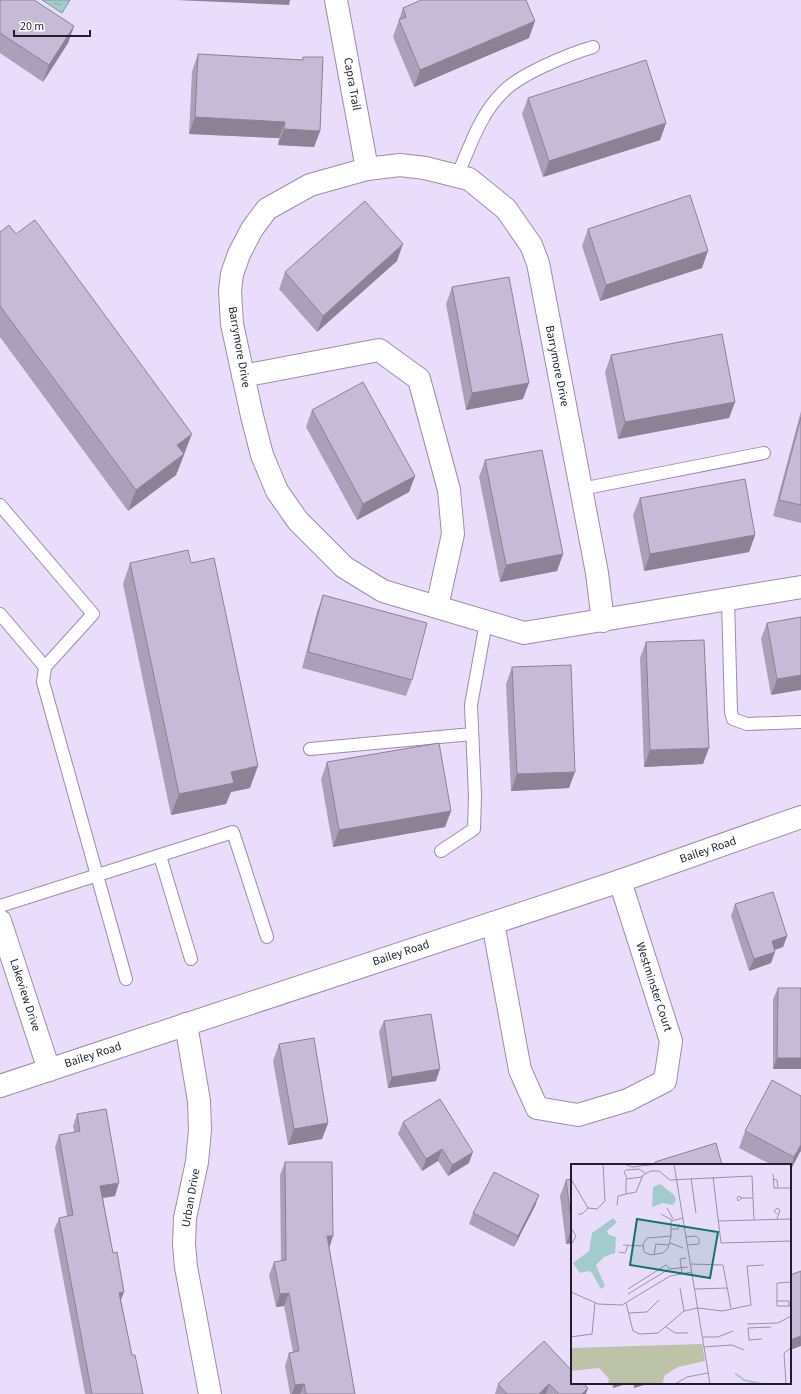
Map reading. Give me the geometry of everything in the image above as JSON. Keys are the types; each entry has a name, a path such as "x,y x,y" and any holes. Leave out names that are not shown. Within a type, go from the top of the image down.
{"street":[{"name":"Capra Trail","path":"336,0 367,169"},
{"name":"Barrymore Drive","path":"603,621 597,573 538,263 531,245 506,209 469,179 425,168 400,165 367,169 310,185 286,197 267,209 252,229 239,254 232,274 230,291 232,324 243,376 262,455 277,491 298,521 344,567 384,591 524,633 603,621 801,587"},
{"path":"243,376 379,350 419,379 448,490 453,534 437,607"},
{"name":"Bailey Road","path":"0,1086 620,881 801,817"},
{"name":"Westminster Court","path":"493,923 520,1070 537,1108 578,1114 628,1100 665,1081 671,1041 620,881"},
{"name":"Lakeview Drive","path":"0,921 49,1070"},
{"name":"Urban Drive","path":"186,1024 199,1101 200,1130 197,1162 185,1218 184,1244 186,1267 210,1394"}],"lane":[{"path":"457,176 481,122 503,92 537,70 573,53 593,47"},
{"path":"581,489 764,453"},
{"path":"0,505 93,614 45,667 43,682 126,979"},
{"path":"728,600 731,712 733,719 747,724 801,722"},
{"path":"0,614 45,667"},
{"path":"441,852 474,829 475,796 471,705 486,622"},
{"path":"310,749 472,734"},
{"path":"0,906 234,832 267,937"},
{"path":"160,856 191,959"}],"water":[{"path":"42,0 70,0 62,13"}],"building":[{"path":"0,0 34,0 74,26 49,65 0,33"},
{"path":"421,0 526,0 535,21 420,70 399,20 406,17 403,8"},
{"path":"198,54 303,60 303,57 323,57 320,131 284,129 285,122 195,117"},
{"path":"646,60 666,123 549,161 528,98"},
{"path":"690,195 708,251 606,285 588,229"},
{"path":"365,201 403,244 323,316 285,272"},
{"path":"35,220 192,434 177,445 184,454 136,490 0,306 0,232 9,225 16,234"},
{"path":"509,277 529,383 472,393 452,287"},
{"path":"722,334 735,402 625,422 611,355"},
{"path":"363,382 415,476 363,504 312,410"},
{"path":"801,417 801,505 779,500"},
{"path":"542,450 563,554 506,565 485,460"},
{"path":"745,479 755,535 650,554 640,498"},
{"path":"188,550 191,563 214,558 258,766 231,772 234,783 179,794 130,563"},
{"path":"323,595 427,623 412,680 308,652"},
{"path":"801,617 801,675 777,679 767,623"},
{"path":"704,640 709,748 650,750 646,642"},
{"path":"571,665 575,772 517,774 512,667"},
{"path":"439,743 451,811 339,830 327,762"},
{"path":"773,892 787,936 772,941 775,952 754,959 735,904"},
{"path":"778,988 801,988 801,1058 777,1058"},
{"path":"431,1014 440,1069 392,1077 384,1021"},
{"path":"314,1038 328,1123 294,1129 279,1044"},
{"path":"772,1080 801,1096 801,1145 794,1157 745,1131"},
{"path":"440,1099 473,1152 452,1165 442,1149 426,1159 403,1122"},
{"path":"106,1109 119,1183 100,1186 113,1253 117,1252 124,1292 119,1293 132,1355 135,1355 143,1394 92,1394 59,1218 73,1215 59,1135 80,1131 77,1114"},
{"path":"716,1143 722,1164 655,1164 655,1162"},
{"path":"285,1162 332,1162 333,1236 327,1236 355,1394 306,1394 304,1384 295,1385 289,1353 299,1351 289,1293 280,1294 274,1262 286,1260"},
{"path":"494,1172 539,1195 518,1236 473,1213"},
{"path":"571,1179 571,1219 566,1180"},
{"path":"801,1271 801,1336 791,1340 791,1275"},
{"path":"544,1341 571,1370 571,1384 584,1384 588,1388 582,1394 559,1394 549,1384 539,1394 507,1394 498,1384"}]}
